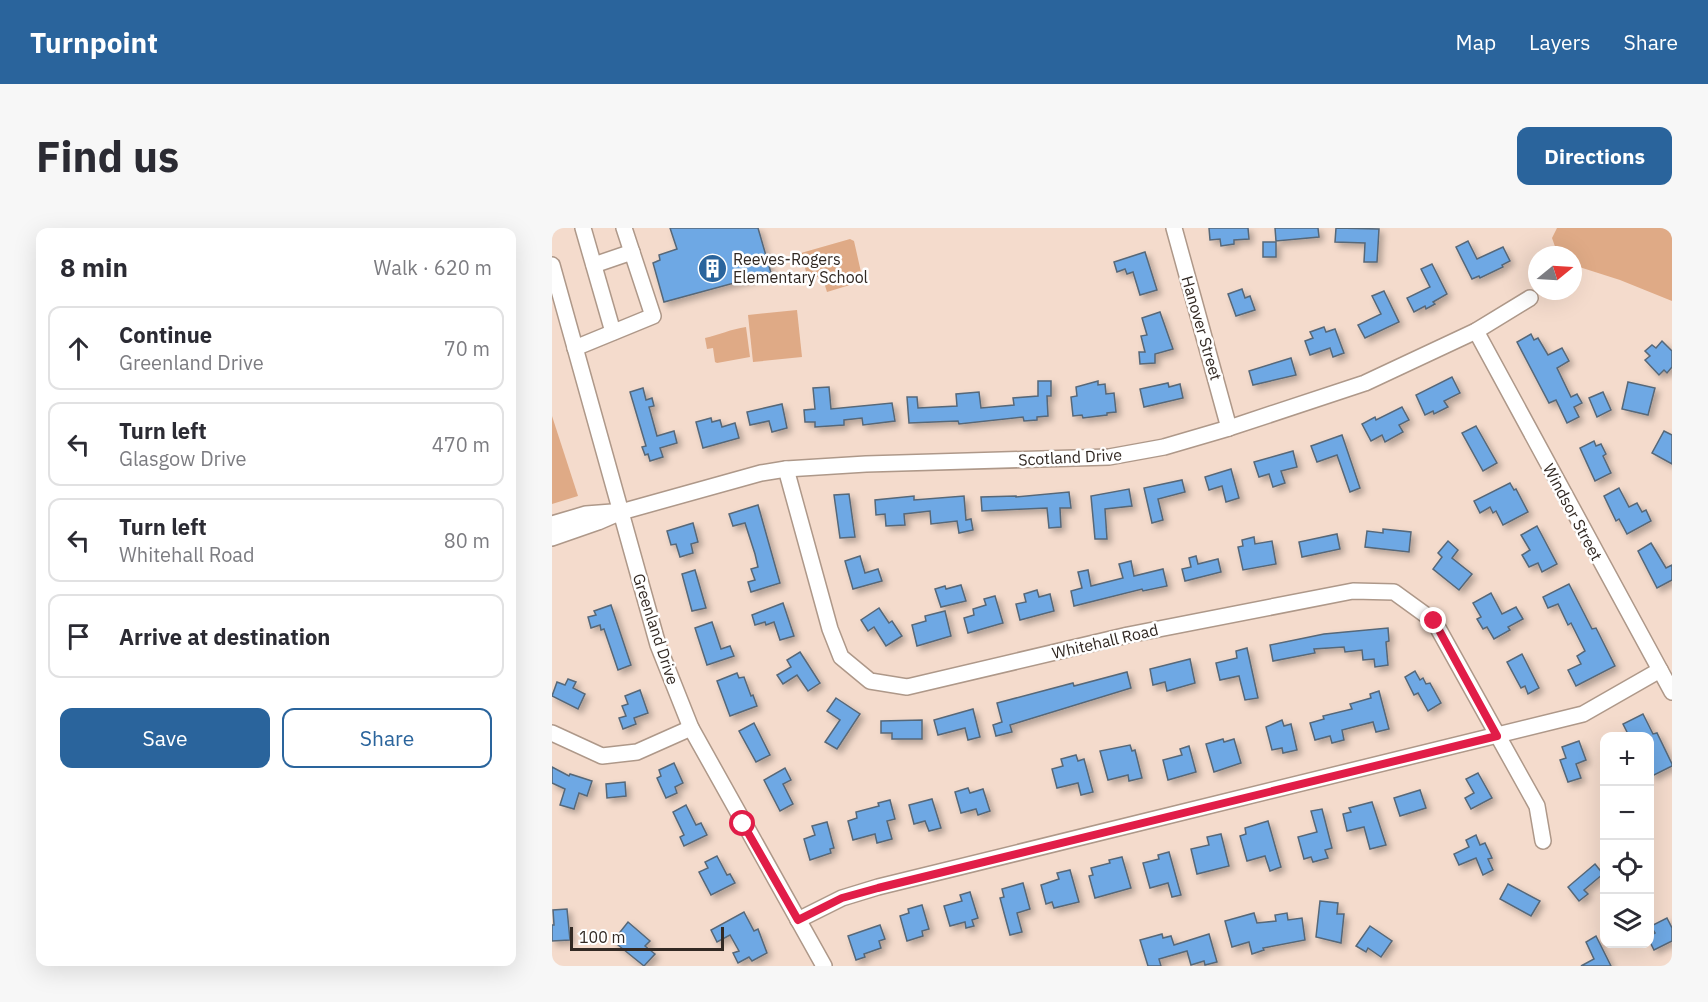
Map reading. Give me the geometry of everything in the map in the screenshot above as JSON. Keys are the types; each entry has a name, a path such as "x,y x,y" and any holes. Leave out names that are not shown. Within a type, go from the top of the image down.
{"street":[{"path":"583,228 613,332"},
{"path":"575,348 653,316 624,228"},
{"name":"Hanover Street","path":"1174,228 1229,428"},
{"path":"594,265 632,252"},
{"name":"Greenland Drive","path":"552,265 557,304 575,348 658,645 691,728 824,966"},
{"name":"Scotland Drive","path":"621,512 761,473 786,469 866,464 1109,457 1164,447 1365,383 1476,331 1528,298"},
{"name":"Windsor Street","path":"1476,331 1672,692"},
{"name":"Whitehall Road","path":"786,469 830,629 841,657 870,681 907,687 1128,635 1353,591 1394,592 1434,621 1537,806 1543,841"},
{"path":"552,524 586,514 621,512"},
{"path":"552,538 621,512"},
{"path":"798,920 842,898 878,888 1583,714 1660,670"},
{"path":"552,733 602,756 637,752 691,728"}],"shaded area":[{"path":"1557,228 1672,228 1672,301 1582,268 1582,246 1555,246 1552,238"},
{"path":"850,239 854,241 863,281 827,292 822,276 808,279 801,253"},
{"path":"797,310 802,357 753,362 748,315"},
{"path":"746,327 750,357 715,362 713,348 707,349 705,338"},
{"path":"552,416 578,496 552,504"}],"building":[{"name":"Reeves-Rogers Elementary School","path":"670,228 758,228 771,273 664,302 653,263 660,260 659,255 677,249"},
{"path":"1209,228 1248,228 1249,239 1234,240 1234,244 1221,246 1220,239 1210,240"},
{"path":"1275,228 1318,228 1319,237 1276,241"},
{"path":"1336,228 1379,229 1377,262 1364,262 1365,243 1335,242"},
{"path":"1468,241 1477,259 1503,247 1510,261 1480,278 1479,276 1472,279 1456,247"},
{"path":"1263,242 1276,242 1276,257 1263,257"},
{"path":"1145,252 1157,290 1140,295 1133,272 1127,274 1125,269 1117,272 1114,262"},
{"path":"1432,264 1447,294 1426,309 1425,306 1414,312 1407,298 1430,287 1421,269"},
{"path":"1242,289 1245,298 1250,296 1255,310 1236,316 1228,294"},
{"path":"1384,291 1399,322 1365,338 1358,325 1381,314 1372,296"},
{"path":"1160,312 1173,349 1155,354 1155,363 1140,364 1139,352 1145,352 1141,336 1147,335 1142,318"},
{"path":"1324,327 1326,332 1335,329 1344,353 1333,357 1330,348 1310,355 1305,341 1313,338 1310,332"},
{"path":"1531,334 1534,340 1538,338 1548,355 1562,348 1569,361 1557,368 1571,397 1577,394 1582,403 1574,407 1579,417 1567,423 1556,400 1549,403 1517,342"},
{"path":"1662,341 1672,351 1672,367 1667,373 1664,370 1659,375 1645,360 1650,356 1645,351 1652,345 1656,348"},
{"path":"1291,358 1296,375 1253,385 1249,371"},
{"path":"1452,377 1460,393 1444,401 1448,407 1434,414 1433,411 1425,415 1416,395"},
{"path":"1038,381 1051,381 1051,396 1047,396 1048,416 1037,417 1037,420 1024,421 1023,417 959,424 958,421 909,423 907,397 917,397 918,408 957,406 956,394 979,392 981,408 1014,405 1013,398 1038,396"},
{"path":"1098,381 1098,385 1105,384 1106,394 1114,393 1116,412 1083,418 1082,415 1073,416 1071,397 1077,396 1076,387"},
{"path":"1628,382 1655,388 1648,415 1622,409"},
{"path":"1168,383 1169,387 1180,384 1183,398 1144,407 1140,389"},
{"path":"829,387 831,409 892,403 895,421 863,425 862,418 844,420 844,425 815,427 815,422 805,422 804,410 815,409 813,388"},
{"path":"643,388 646,400 652,398 654,406 649,407 657,436 674,431 677,443 660,448 663,457 650,461 642,447 646,446 630,392"},
{"path":"1603,392 1611,410 1597,417 1589,398"},
{"path":"782,404 787,428 772,432 769,421 750,425 747,412"},
{"path":"1402,407 1409,420 1399,425 1403,432 1385,442 1382,435 1371,441 1362,424"},
{"path":"711,418 712,422 720,420 722,427 735,423 739,438 703,448 696,422"},
{"path":"1476,426 1497,463 1483,471 1462,433"},
{"path":"1664,431 1672,435 1672,464 1652,453"},
{"path":"1342,435 1360,488 1350,492 1337,455 1317,462 1311,446"},
{"path":"1594,441 1596,446 1601,444 1606,454 1603,456 1611,473 1595,481 1580,448"},
{"path":"1293,451 1297,467 1281,471 1285,483 1273,487 1269,474 1259,477 1254,462"},
{"path":"1231,469 1239,498 1226,502 1222,486 1209,490 1205,477"},
{"path":"1182,480 1185,492 1158,499 1163,520 1152,523 1144,488"},
{"path":"1510,483 1514,490 1516,489 1528,512 1503,525 1496,511 1493,513 1490,507 1480,513 1474,501"},
{"path":"1619,488 1629,507 1637,503 1642,512 1646,510 1651,521 1627,534 1619,519 1616,521 1604,496"},
{"path":"1129,489 1132,506 1105,509 1107,539 1095,539 1091,496"},
{"path":"1069,492 1071,508 1060,508 1061,527 1049,528 1047,508 982,511 981,497 1016,497"},
{"path":"849,494 855,537 840,538 834,495"},
{"path":"914,496 914,500 964,496 966,520 971,519 973,530 959,533 957,521 931,524 930,511 904,514 905,525 886,526 885,514 876,515 875,500"},
{"path":"758,505 780,583 751,592 748,582 755,580 751,569 758,567 755,554 745,523 733,526 729,514"},
{"path":"693,523 698,542 691,544 693,553 680,557 676,544 671,545 667,531"},
{"path":"1537,526 1557,564 1542,572 1538,563 1529,567 1522,555 1530,550 1521,535"},
{"path":"1383,529 1411,532 1409,552 1365,547 1367,531 1383,533"},
{"path":"1337,534 1340,549 1302,557 1299,542"},
{"path":"1254,537 1255,544 1272,541 1276,564 1243,570 1238,547 1243,546 1242,540"},
{"path":"1448,541 1458,550 1452,558 1472,574 1459,590 1433,569 1442,557 1438,553"},
{"path":"1651,543 1666,568 1672,565 1672,580 1657,588 1638,551"},
{"path":"860,556 865,573 878,569 882,581 853,589 845,561"},
{"path":"1196,556 1198,564 1218,559 1221,572 1185,581 1182,569 1191,567 1189,558"},
{"path":"1131,561 1134,576 1163,569 1167,586 1143,591 1142,589 1074,606 1071,591 1082,588 1078,572 1088,570 1091,586 1123,578 1119,564"},
{"path":"695,570 706,608 692,611 682,574"},
{"path":"1569,584 1592,629 1596,628 1615,666 1576,686 1568,670 1581,664 1577,656 1585,651 1571,623 1568,625 1558,604 1548,608 1543,597"},
{"path":"961,585 966,601 941,607 935,589"},
{"path":"1037,590 1039,597 1050,594 1054,611 1020,620 1016,604 1026,602 1024,594"},
{"path":"1491,593 1502,614 1516,607 1523,619 1508,627 1510,630 1494,639 1487,627 1483,629 1477,619 1481,617 1473,603"},
{"path":"995,596 1003,623 968,633 964,618 974,615 973,609 986,605 984,599"},
{"path":"783,603 794,636 780,640 774,622 755,625 752,615"},
{"path":"611,605 631,665 618,670 604,629 601,630 600,625 591,628 588,617 596,615 594,611"},
{"path":"879,608 902,636 886,646 874,627 868,631 861,620"},
{"path":"945,611 951,636 917,646 912,625 926,621 925,616"},
{"path":"712,622 721,649 730,646 734,656 707,665 695,628"},
{"path":"1388,628 1389,641 1386,642 1388,665 1375,667 1374,659 1363,660 1362,650 1345,652 1344,647 1314,649 1315,653 1273,661 1270,645 1324,634"},
{"path":"1247,648 1258,698 1245,700 1239,676 1220,680 1216,663 1237,658 1236,651"},
{"path":"800,652 820,683 808,691 797,675 783,684 777,675 791,667 787,660"},
{"path":"1522,654 1539,688 1528,694 1525,686 1521,688 1507,662"},
{"path":"1190,659 1195,683 1167,691 1165,682 1153,685 1150,669"},
{"path":"1415,671 1420,680 1423,678 1426,684 1430,683 1441,703 1428,711 1418,693 1414,695 1405,677"},
{"path":"1127,672 1131,688 1010,725 1012,732 996,736 993,725 1002,722 997,703 1073,683 1074,686"},
{"path":"737,673 739,678 744,677 757,706 730,716 717,681"},
{"path":"568,679 576,682 573,688 585,694 578,709 552,696 557,682 565,685"},
{"path":"640,690 648,713 634,718 636,724 623,729 619,718 626,716 622,706 628,704 625,696"},
{"path":"1379,691 1389,729 1376,732 1373,722 1342,730 1344,740 1332,743 1330,736 1315,740 1310,723 1324,719 1323,716 1352,709 1350,704 1371,698 1370,694"},
{"path":"836,698 860,714 837,749 825,742 840,720 827,711"},
{"path":"973,709 980,737 968,740 965,728 938,735 934,720"},
{"path":"1643,714 1652,732 1627,732 1623,724"},
{"path":"922,720 922,739 892,739 892,733 881,733 881,721"},
{"path":"1282,720 1284,726 1291,724 1297,750 1283,753 1282,748 1272,750 1266,727"},
{"path":"754,723 770,755 756,762 739,731"},
{"path":"1657,733 1672,766 1654,775 1654,734"},
{"path":"1223,739 1224,742 1234,739 1241,763 1214,772 1206,744"},
{"path":"1579,741 1586,760 1576,764 1581,778 1568,782 1560,760 1566,758 1562,747"},
{"path":"1130,745 1132,751 1135,750 1142,778 1129,781 1128,775 1108,780 1100,751"},
{"path":"1189,746 1196,772 1168,780 1163,760 1182,755 1180,749"},
{"path":"1076,755 1078,761 1084,759 1093,792 1081,795 1078,783 1057,788 1052,769 1063,766 1061,759"},
{"path":"674,763 683,783 675,787 677,793 666,798 657,778 661,776 659,770"},
{"path":"552,767 569,776 570,774 592,781 587,796 579,793 574,809 560,805 565,789 552,783"},
{"path":"785,768 791,780 783,784 793,804 780,811 764,780"},
{"path":"1478,773 1492,798 1471,809 1465,798 1474,793 1466,779"},
{"path":"625,782 626,796 607,798 606,784"},
{"path":"968,788 970,793 983,789 990,811 978,815 976,809 961,813 955,792"},
{"path":"1420,790 1426,808 1400,816 1394,798"},
{"path":"932,799 941,828 929,831 925,821 914,824 909,805"},
{"path":"890,800 895,819 887,821 892,839 877,843 875,834 853,840 848,821 857,818 856,812 879,806 878,803"},
{"path":"1372,802 1386,845 1370,849 1364,827 1347,831 1343,814 1351,812 1349,808"},
{"path":"686,805 696,825 701,823 707,835 684,846 680,837 684,835 673,812"},
{"path":"1322,809 1332,848 1325,850 1328,858 1313,862 1311,857 1304,859 1298,837 1317,832 1311,811"},
{"path":"1268,821 1281,867 1270,871 1265,856 1247,861 1240,836 1246,834 1245,828"},
{"path":"827,822 834,848 830,849 831,853 810,860 804,839 815,835 812,826"},
{"path":"1221,834 1229,866 1197,874 1191,849 1209,845 1207,837"},
{"path":"1476,835 1480,845 1485,843 1492,858 1488,859 1493,870 1483,875 1476,858 1459,865 1454,854 1469,847 1466,840"},
{"path":"1169,852 1181,895 1172,897 1168,883 1150,888 1143,863 1159,859 1158,855"},
{"path":"717,856 727,875 730,874 735,883 711,895 699,872 708,868 705,862"},
{"path":"1122,857 1131,888 1095,898 1089,876 1093,875 1091,868"},
{"path":"1595,864 1600,870 1600,877 1584,890 1588,894 1579,901 1568,887"},
{"path":"1070,870 1079,902 1054,908 1052,902 1046,904 1041,885 1059,879 1057,873"},
{"path":"1023,883 1030,909 1017,913 1022,932 1010,935 1000,898 1004,897 1002,889"},
{"path":"1508,884 1540,901 1531,916 1500,899"},
{"path":"970,892 978,918 972,920 974,926 966,928 965,922 950,926 944,906 962,901 960,895"},
{"path":"1320,901 1338,903 1337,914 1344,914 1341,943 1316,937"},
{"path":"922,905 929,929 922,931 923,936 907,941 900,916 909,913 908,909"},
{"path":"567,909 570,940 552,941 553,910"},
{"path":"744,912 754,931 758,929 767,953 752,961 749,957 738,963 733,953 739,951 730,935 717,942 711,930"},
{"path":"1254,913 1257,923 1276,921 1275,915 1287,913 1288,920 1302,918 1305,940 1263,948 1264,950 1252,954 1249,942 1232,947 1225,921"},
{"path":"1667,918 1672,928 1672,941 1654,950 1655,933 1654,924"},
{"path":"628,922 650,941 645,946 655,954 644,966 613,941"},
{"path":"880,925 885,939 879,941 881,948 864,954 865,957 856,960 848,936"},
{"path":"1370,926 1392,941 1381,957 1368,948 1366,952 1356,946"},
{"path":"1162,934 1163,938 1171,936 1174,945 1209,934 1217,962 1205,965 1204,961 1191,965 1187,951 1159,959 1161,966 1148,966 1140,940"},
{"path":"1596,936 1611,966 1581,966 1594,959 1586,942"}],"place":[{"name":"Reeves-Rogers Elementary School","path":"712,268"}],"route":[{"path":"743,824 798,920 842,898 878,888 1497,736 1434,621"}]}
